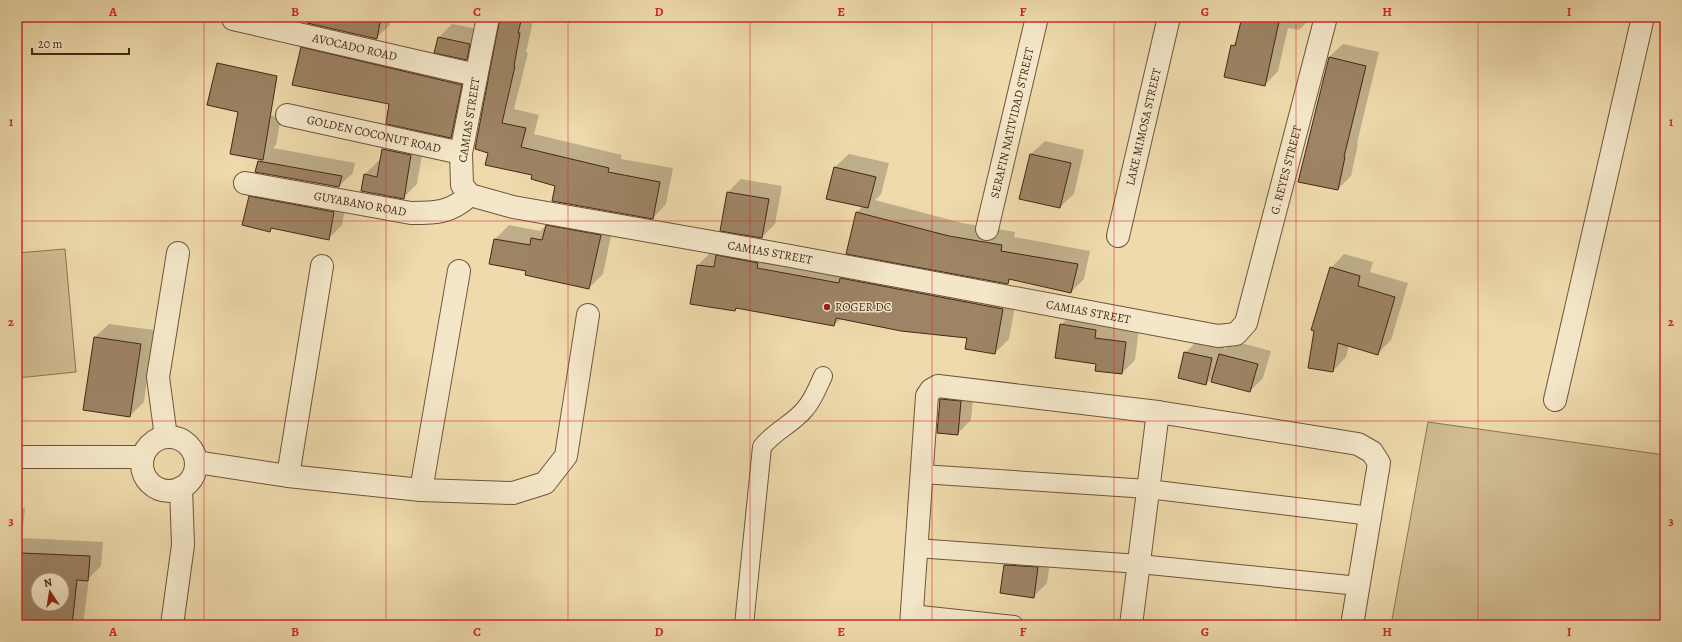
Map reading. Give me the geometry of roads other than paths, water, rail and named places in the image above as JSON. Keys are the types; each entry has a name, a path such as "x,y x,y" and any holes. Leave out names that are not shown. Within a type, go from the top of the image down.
{"street":[{"name":"CAMIAS STREET","path":"488,17 461,153 462,185 470,195 512,207 785,255 1218,336 1236,334 1246,324"},
{"name":"SERAFIN NATIVIDAD STREET","path":"987,229 1037,17"},
{"name":"LAKE MIMOSA STREET","path":"1118,236 1169,17"},
{"name":"G. REYES STREET","path":"1246,324 1326,17"},
{"path":"1555,400 1642,17"},
{"name":"AVOCADO ROAD","path":"233,20 476,75"},
{"name":"GOLDEN COCONUT ROAD","path":"287,115 461,153"},
{"name":"GUYABANO ROAD","path":"245,183 411,213 435,213 457,207 470,195"},
{"path":"166,437 158,377 178,254"},
{"path":"288,476 322,266"},
{"path":"421,490 459,271"},
{"path":"196,462 288,476 421,490 513,493 545,483 566,456 588,315"},
{"path":"911,620 927,396 930,390 938,386 1158,412 1358,444 1372,452 1379,463 1352,625"},
{"path":"1131,625 1158,412"},
{"path":"166,437 175,437 183,440 194,453 196,462 193,477 181,488 172,491 163,491 148,482 141,466 145,449 151,443 166,437"},
{"path":"17,457 142,457"},
{"path":"172,625 183,545 181,488"}],"lane":[{"path":"744,625 762,447 768,440 806,409 823,376"},
{"path":"922,474 1148,489 1371,516"},
{"path":"916,548 1139,564 1359,586"},
{"path":"911,620 1014,625"}],"place":[{"name":"ROGER DC","path":"827,307"}]}
